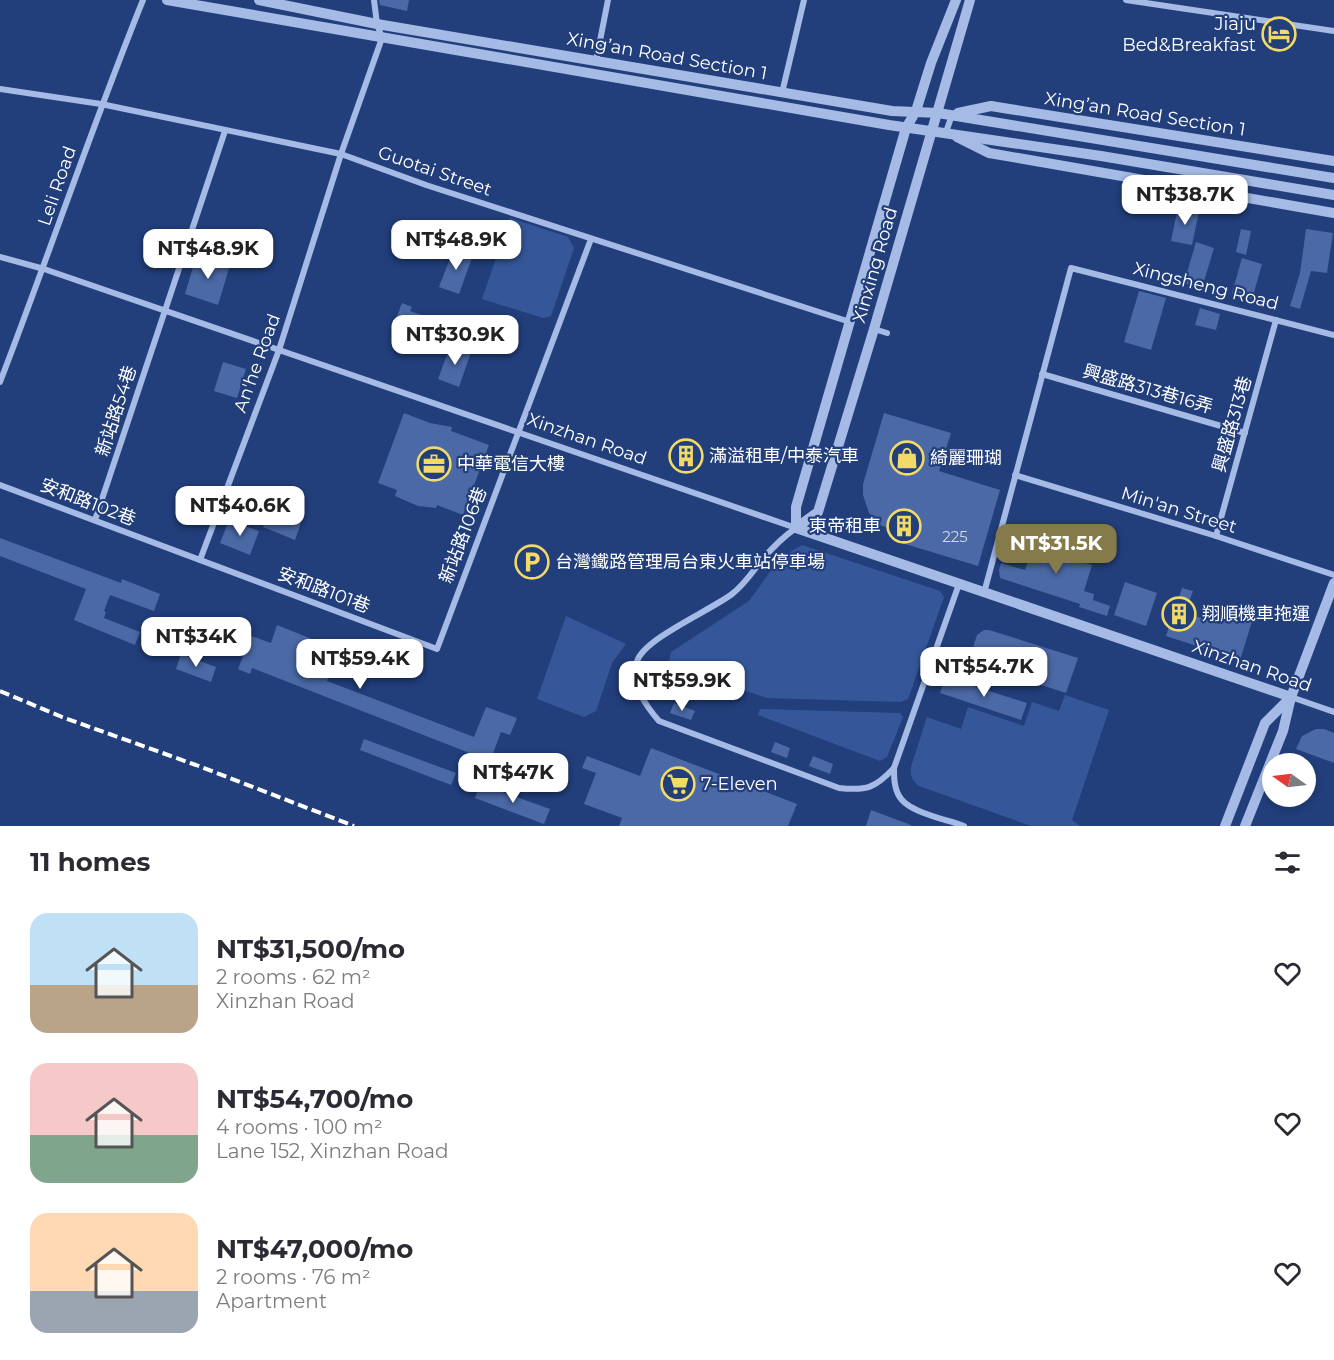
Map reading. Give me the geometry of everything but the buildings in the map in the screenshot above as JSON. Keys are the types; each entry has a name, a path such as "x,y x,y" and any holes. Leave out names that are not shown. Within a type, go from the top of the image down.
{"street":[{"name":"Leli Road","path":"0,382 44,269 101,104 143,0"},
{"name":"Xing’an Road Section 1","path":"167,0 906,128 946,132 1334,195"},
{"name":"Xing’an Road Section 1","path":"259,0 377,24 782,93 892,111 952,115 1334,178"},
{"path":"374,0 377,24 382,38"},
{"path":"596,61 608,0"},
{"path":"782,93 804,0"},
{"name":"Xinxing Road","path":"796,528 796,507 906,128 916,111 931,63 956,0"},
{"name":"Xinxing Road","path":"894,768 872,787 859,790 839,788 659,721 639,693 635,669 638,657 656,641 731,595 744,584 779,542 818,512 970,0"},
{"path":"1126,0 1334,32"},
{"name":"An'he Road","path":"200,560 279,350 341,154 382,38"},
{"name":"Guotai Street","path":"0,89 101,104 341,154 426,185 850,322"},
{"name":"Xing’an Road Section 1","path":"952,115 991,106 1334,161"},
{"path":"946,132 952,115"},
{"name":"新站路54巷","path":"95,520 225,130"},
{"name":"Xing’an Road Section 1","path":"946,132 989,153 1334,213"},
{"name":"新站路106巷","path":"437,648 591,239"},
{"name":"Xinzhan Road","path":"0,257 44,269 1334,712"},
{"name":"Xingsheng Road","path":"1042,374 1071,268 1334,334"},
{"name":"興盛路313巷","path":"1216,536 1276,320"},
{"path":"874,329 887,333"},
{"path":"984,592 1042,374"},
{"name":"興盛路313巷16弄","path":"1042,374 1245,433"},
{"name":"Min'an Street","path":"1015,475 1216,536 1334,575"},
{"name":"安和路102巷","path":"0,485 200,560"},
{"name":"安和路101巷","path":"200,560 437,648"},
{"path":"1245,826 1283,730 1291,697 1334,583"},
{"path":"959,584 894,768 894,781 902,801 912,808 964,826"},
{"path":"1225,826 1265,723 1291,697"}],"shaded area":[{"path":"510,218 568,237 574,248 551,316 543,318 482,299"},
{"path":"802,545 940,591 944,597 908,699 901,702 767,698 683,670 669,661 671,652 749,601 780,558"},
{"path":"566,616 626,644 612,663 596,711 584,717 537,699"},
{"path":"1065,695 1109,710 1072,820 1080,826 1031,826 919,786 913,780 911,767 927,717 961,729 968,707 1024,726 1032,702 1059,711"},
{"path":"760,709 900,713 903,717 887,757 880,761 758,715"}],"railway":[{"path":"0,691 62,717 196,765 354,826"}],"place":[{"name":"Jiaju Bed&Breakfast","path":"1279,34"},
{"name":"滿溢租車/中泰汽車","path":"686,456"},
{"name":"綺麗珊瑚","path":"907,458"},
{"name":"中華電信大樓","path":"434,464"},
{"name":"東帝租車","path":"904,526"},
{"name":"台灣鐵路管理局台東火車站停車場","path":"532,562"},
{"name":"翔順機車拖運","path":"1179,614"},
{"name":"7-Eleven","path":"678,784"}]}
